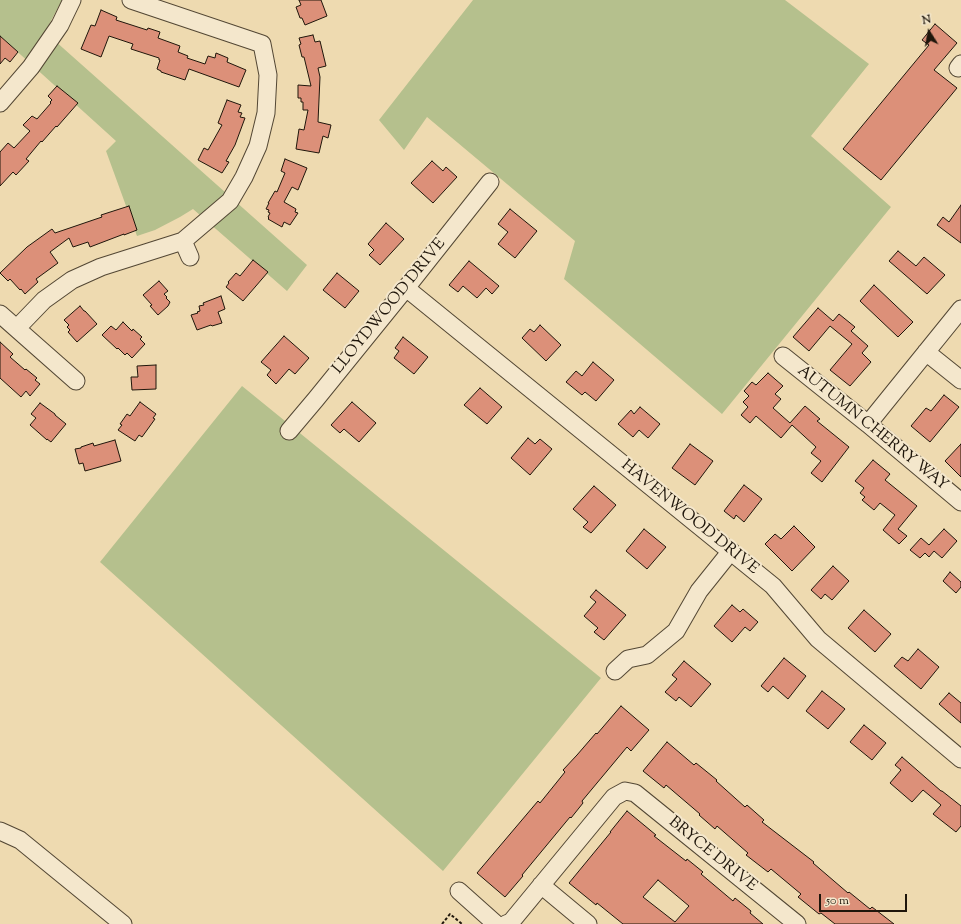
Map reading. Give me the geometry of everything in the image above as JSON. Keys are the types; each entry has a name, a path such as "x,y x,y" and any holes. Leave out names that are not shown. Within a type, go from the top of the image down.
{"street":[{"path":"0,103 32,67 60,25 72,0"},
{"path":"17,328 44,300 72,280 101,267 182,241 230,201 244,177 258,146 266,112 268,75 262,44 131,0"},
{"name":"LLOYDWOOD DRIVE","path":"289,431 406,288 490,182"},
{"path":"182,241 190,257"},
{"name":"HAVENWOOD DRIVE","path":"406,288 773,586 818,639 961,759"},
{"path":"868,424 961,309"},
{"path":"0,314 76,381"},
{"path":"926,352 961,380"},
{"name":"AUTUMN CHERRY WAY","path":"783,356 868,424 961,502"},
{"path":"615,671 628,659 647,655 676,631 698,591 731,552"},
{"name":"BRYCE DRIVE","path":"541,885 614,797 625,791 635,793 797,924"},
{"path":"0,831 20,840 123,924"},
{"path":"506,924 511,922 541,885 588,924"},
{"path":"459,891 496,924"}],"path":[{"path":"442,924 450,914 462,924"}],"green space":[{"path":"0,0 62,0 45,32 307,265 287,291 193,209 155,230 137,236 106,151 116,141 0,36"},
{"path":"473,0 785,0 869,64 811,136 891,207 722,414 564,279 575,241 427,117 404,150 379,120"},
{"path":"242,386 601,678 443,871 100,562"}],"building":[{"path":"299,0 321,0 327,16 305,25 302,18 300,18 296,7 301,5"},
{"path":"101,10 117,17 116,20 147,30 148,28 160,32 158,38 180,46 178,52 188,56 187,58 205,64 208,56 215,58 216,53 228,58 227,62 246,70 239,87 189,69 185,80 161,72 157,69 160,60 159,58 131,49 133,44 109,36 101,57 81,49 91,25 95,26"},
{"path":"935,24 957,43 934,70 957,88 881,180 843,149 929,45 922,40"},
{"path":"313,35 315,42 320,41 326,66 318,68 320,77 318,122 331,125 328,138 323,136 319,153 296,149 299,129 304,130 308,110 303,110 303,102 301,102 301,98 298,98 298,85 311,86 304,57 302,57 299,45 301,44 299,38"},
{"path":"0,36 18,52 10,62 5,58 0,64"},
{"path":"57,86 78,103 57,127 56,126 42,142 41,141 26,159 29,161 16,175 13,172 0,186 0,152 8,143 14,148 30,131 23,125 32,116 37,119 51,103 50,102 52,100 48,96"},
{"path":"227,100 241,105 238,112 242,113 240,117 245,118 235,145 226,161 229,162 222,173 198,160 204,148 208,150 222,125 218,123"},
{"path":"285,159 307,168 298,190 292,187 284,202 296,209 295,212 298,213 290,225 284,222 282,227 268,219 270,213 268,212 269,210 266,209 275,191 277,192 285,173 281,171"},
{"path":"432,161 443,171 446,167 457,177 433,203 411,183"},
{"path":"961,205 961,243 937,225 943,217 949,222"},
{"path":"129,206 137,230 90,247 88,242 73,247 69,238 50,252 58,263 36,279 38,282 25,294 10,279 8,281 0,273 27,247 52,229 55,233"},
{"path":"510,209 537,231 515,258 498,244 508,232 498,224"},
{"path":"386,223 404,239 380,265 369,255 374,250 368,244"},
{"path":"898,251 916,266 924,257 945,275 927,294 889,261"},
{"path":"253,260 268,272 243,301 226,287 229,283 228,282 236,273 240,276"},
{"path":"469,261 499,286 492,294 486,288 477,298 463,286 458,292 449,285"},
{"path":"337,273 359,291 345,308 323,290"},
{"path":"159,281 168,291 164,294 170,302 168,306 158,315 143,295"},
{"path":"874,285 913,322 898,337 860,301"},
{"path":"221,296 225,309 218,312 222,323 197,330 191,315 200,311 199,306 204,305 203,303"},
{"path":"80,306 97,324 77,342 68,332 70,330 67,327 69,325 64,320"},
{"path":"818,308 833,321 839,314 855,327 851,331 868,346 862,353 871,362 850,386 830,370 852,344 830,326 809,351 793,337"},
{"path":"123,322 132,331 133,329 142,337 140,339 145,344 132,358 127,353 125,355 118,348 117,349 102,335 111,326 116,330"},
{"path":"540,325 561,345 546,361 522,338 530,329 534,332"},
{"path":"284,336 309,358 295,374 289,369 276,384 267,375 271,370 261,362"},
{"path":"403,337 428,357 414,374 394,358 399,351 395,348"},
{"path":"0,342 13,354 10,357 37,378 35,380 40,384 30,396 26,391 21,397 0,378"},
{"path":"593,362 614,380 596,401 585,392 582,395 566,382 576,371 582,376"},
{"path":"156,365 156,389 132,390 131,377 138,377 137,366"},
{"path":"768,373 783,386 775,394 781,399 773,408 790,423 805,406 820,419 817,421 849,447 822,482 811,473 821,461 811,453 816,447 792,425 781,438 756,416 750,423 741,415 748,407 743,402 749,396 744,391 752,382 756,385"},
{"path":"480,388 502,407 487,424 464,405"},
{"path":"944,395 959,407 930,442 911,426 926,408 931,411"},
{"path":"140,402 156,414 153,418 155,419 142,437 139,435 135,441 118,430 127,414 130,416"},
{"path":"352,402 376,423 359,442 344,429 340,433 331,425"},
{"path":"40,403 66,424 51,442 30,425 36,418 31,414"},
{"path":"640,407 660,424 648,438 639,430 633,437 618,424 631,410 634,414"},
{"path":"528,438 535,444 540,439 552,449 530,475 511,458"},
{"path":"115,440 121,461 85,471 83,463 79,464 75,449 93,443 94,446"},
{"path":"690,444 713,461 695,485 672,468"},
{"path":"961,444 961,477 945,461"},
{"path":"873,460 890,474 885,480 917,506 898,529 907,536 899,544 883,530 895,515 880,503 874,510 862,500 865,497 860,493 864,488 855,481"},
{"path":"744,485 762,499 744,522 736,515 734,519 724,511"},
{"path":"594,486 616,505 591,533 583,527 588,522 573,509"},
{"path":"794,526 815,547 792,571 765,544 775,534 781,539"},
{"path":"644,529 666,547 647,569 626,551"},
{"path":"944,529 957,541 942,558 934,551 929,557 925,553 920,558 910,550 921,538 929,545"},
{"path":"833,566 849,581 832,600 825,594 821,599 811,590"},
{"path":"950,572 961,582 961,587 956,593 943,581"},
{"path":"596,590 626,615 604,640 594,632 598,628 584,616 596,602 590,597"},
{"path":"732,605 740,612 743,609 758,622 750,631 745,627 732,642 714,626"},
{"path":"864,610 891,634 875,652 848,628"},
{"path":"918,649 939,667 921,689 894,666 902,657 908,661"},
{"path":"784,658 806,676 788,699 773,686 768,692 761,686"},
{"path":"684,661 711,684 691,707 679,697 676,701 665,692 677,679 672,675"},
{"path":"822,691 845,709 828,729 806,711"},
{"path":"949,693 961,703 961,723 939,704"},
{"path":"621,706 649,730 631,751 627,747 582,801 583,803 571,818 570,817 505,897 477,873 538,801 540,803 565,772 563,770"},
{"path":"864,725 886,743 872,760 850,742"},
{"path":"667,742 694,765 696,763 717,780 716,781 745,807 747,805 764,820 762,822 814,862 813,863 848,893 849,892 870,909 872,907 894,924 835,924 821,913 819,914 798,897 801,894 771,869 768,872 746,855 748,853 717,826 715,829 666,785 664,788 643,771"},
{"path":"902,757 941,791 961,806 961,826 956,832 933,814 941,805 923,790 912,802 890,783 901,770 895,765"},
{"path":"627,811 656,835 654,836 686,861 687,859 703,872 701,874 733,901 735,898 751,911 750,913 763,924 623,924 569,883","holes":["658,880 689,906 675,922 643,897"]}]}
